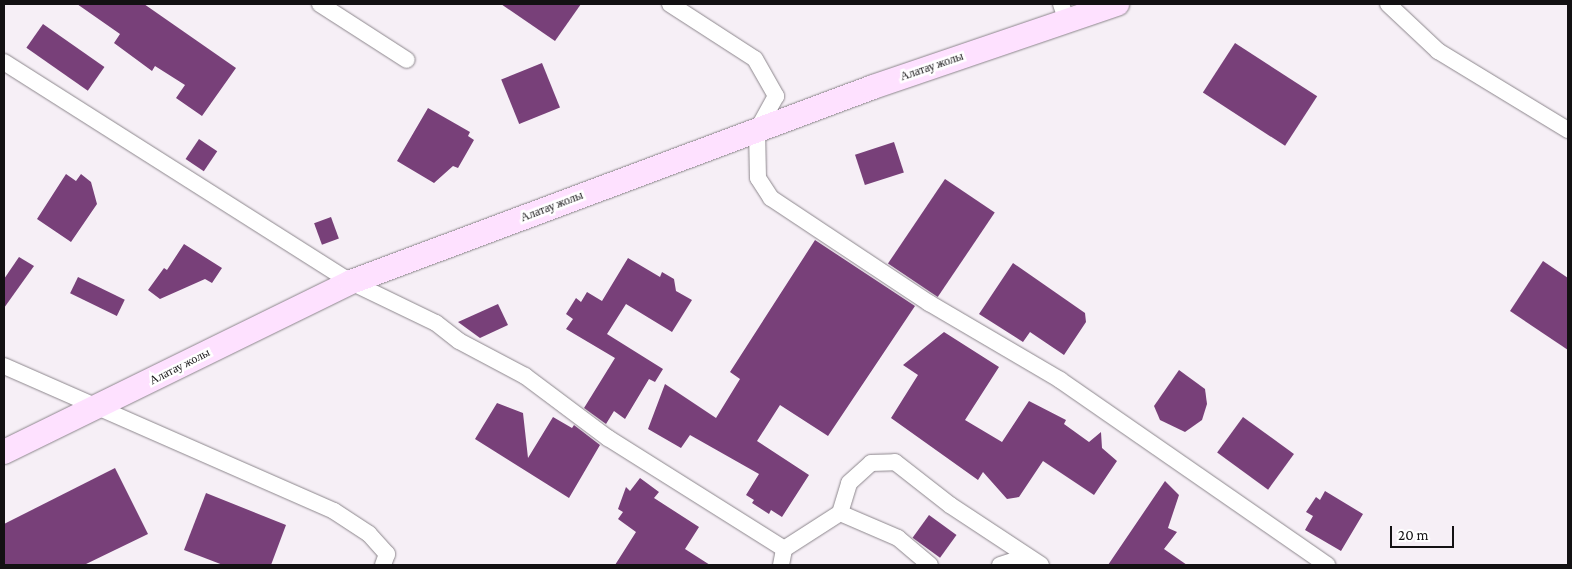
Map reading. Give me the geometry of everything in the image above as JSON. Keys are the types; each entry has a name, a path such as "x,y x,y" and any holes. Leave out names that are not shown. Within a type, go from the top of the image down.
{"main road":[{"name":"Алатау жолы","path":"4,452 101,407 351,282 757,130 1064,12 1117,4"}],"street":[{"path":"320,4 407,60"},
{"path":"670,4 755,60 776,96 757,130 758,178 771,198 929,303 1060,380 1327,565"},
{"path":"1388,4 1438,51 1568,130"},
{"path":"4,62 351,282 436,323 459,341 525,376 608,438 784,549"},
{"path":"4,366 334,511 369,534 387,554 383,565"},
{"path":"781,565 784,549 840,513 849,483 871,463 894,462 950,505 1041,565"},
{"path":"840,513 898,538 930,565"},
{"path":"1000,565 1027,556"}],"building":[{"path":"77,4 144,4 236,68 202,116 176,98 185,85 155,66 152,71 114,43 120,34"},
{"path":"501,4 581,4 555,41"},
{"path":"43,24 104,67 88,91 26,48"},
{"path":"1235,43 1317,96 1285,146 1203,92"},
{"path":"542,63 560,108 519,124 501,79"},
{"path":"428,108 470,132 468,136 474,140 458,168 453,166 434,183 397,161"},
{"path":"199,139 217,151 204,171 186,159"},
{"path":"894,142 904,172 865,185 855,155"},
{"path":"66,174 76,181 81,174 91,182 97,204 71,242 37,219"},
{"path":"945,179 995,213 938,297 888,264"},
{"path":"331,217 339,239 322,245 314,223"},
{"path":"815,240 915,306 828,436 780,405 757,441 809,475 782,517 771,510 769,514 752,503 754,500 746,495 759,474 690,435 681,448 648,429 665,384 716,418 740,379 730,372"},
{"path":"184,244 222,268 212,283 205,279 160,299 148,290 164,268 167,270"},
{"path":"19,257 34,266 4,308 4,279"},
{"path":"628,258 660,277 662,272 674,279 676,291 692,300 672,332 626,304 607,334 663,369 655,382 649,379 625,419 614,411 606,424 584,408 615,358 566,329 573,319 566,314 576,298 581,302 587,292 602,301"},
{"path":"1543,261 1568,278 1568,350 1510,311"},
{"path":"1013,263 1085,313 1086,322 1064,355 1030,332 1023,342 979,314"},
{"path":"78,277 125,300 117,316 70,293"},
{"path":"498,304 508,325 480,338 458,322"},
{"path":"944,332 999,367 965,420 1002,442 1029,401 1066,420 1064,424 1089,442 1101,432 1102,448 1117,461 1094,495 1043,461 1019,497 1007,499 983,472 978,480 891,418 918,375 903,365"},
{"path":"1179,370 1205,389 1207,404 1202,420 1185,432 1160,420 1154,406"},
{"path":"497,403 523,413 528,458 553,417 572,428 574,425 600,445 569,498 475,439"},
{"path":"1243,417 1294,454 1268,490 1217,453"},
{"path":"115,468 148,534 84,565 4,565 4,524"},
{"path":"640,478 659,492 654,498 699,527 685,549 710,565 615,565 636,532 618,519 623,512 618,509 626,487 630,491"},
{"path":"1165,481 1179,495 1168,528 1177,532 1164,549 1187,565 1108,565"},
{"path":"1325,491 1363,514 1341,551 1305,530 1313,516 1306,512 1316,497 1320,500"},
{"path":"206,493 286,525 271,565 223,565 184,550"},
{"path":"929,515 957,535 940,558 913,538"}]}
